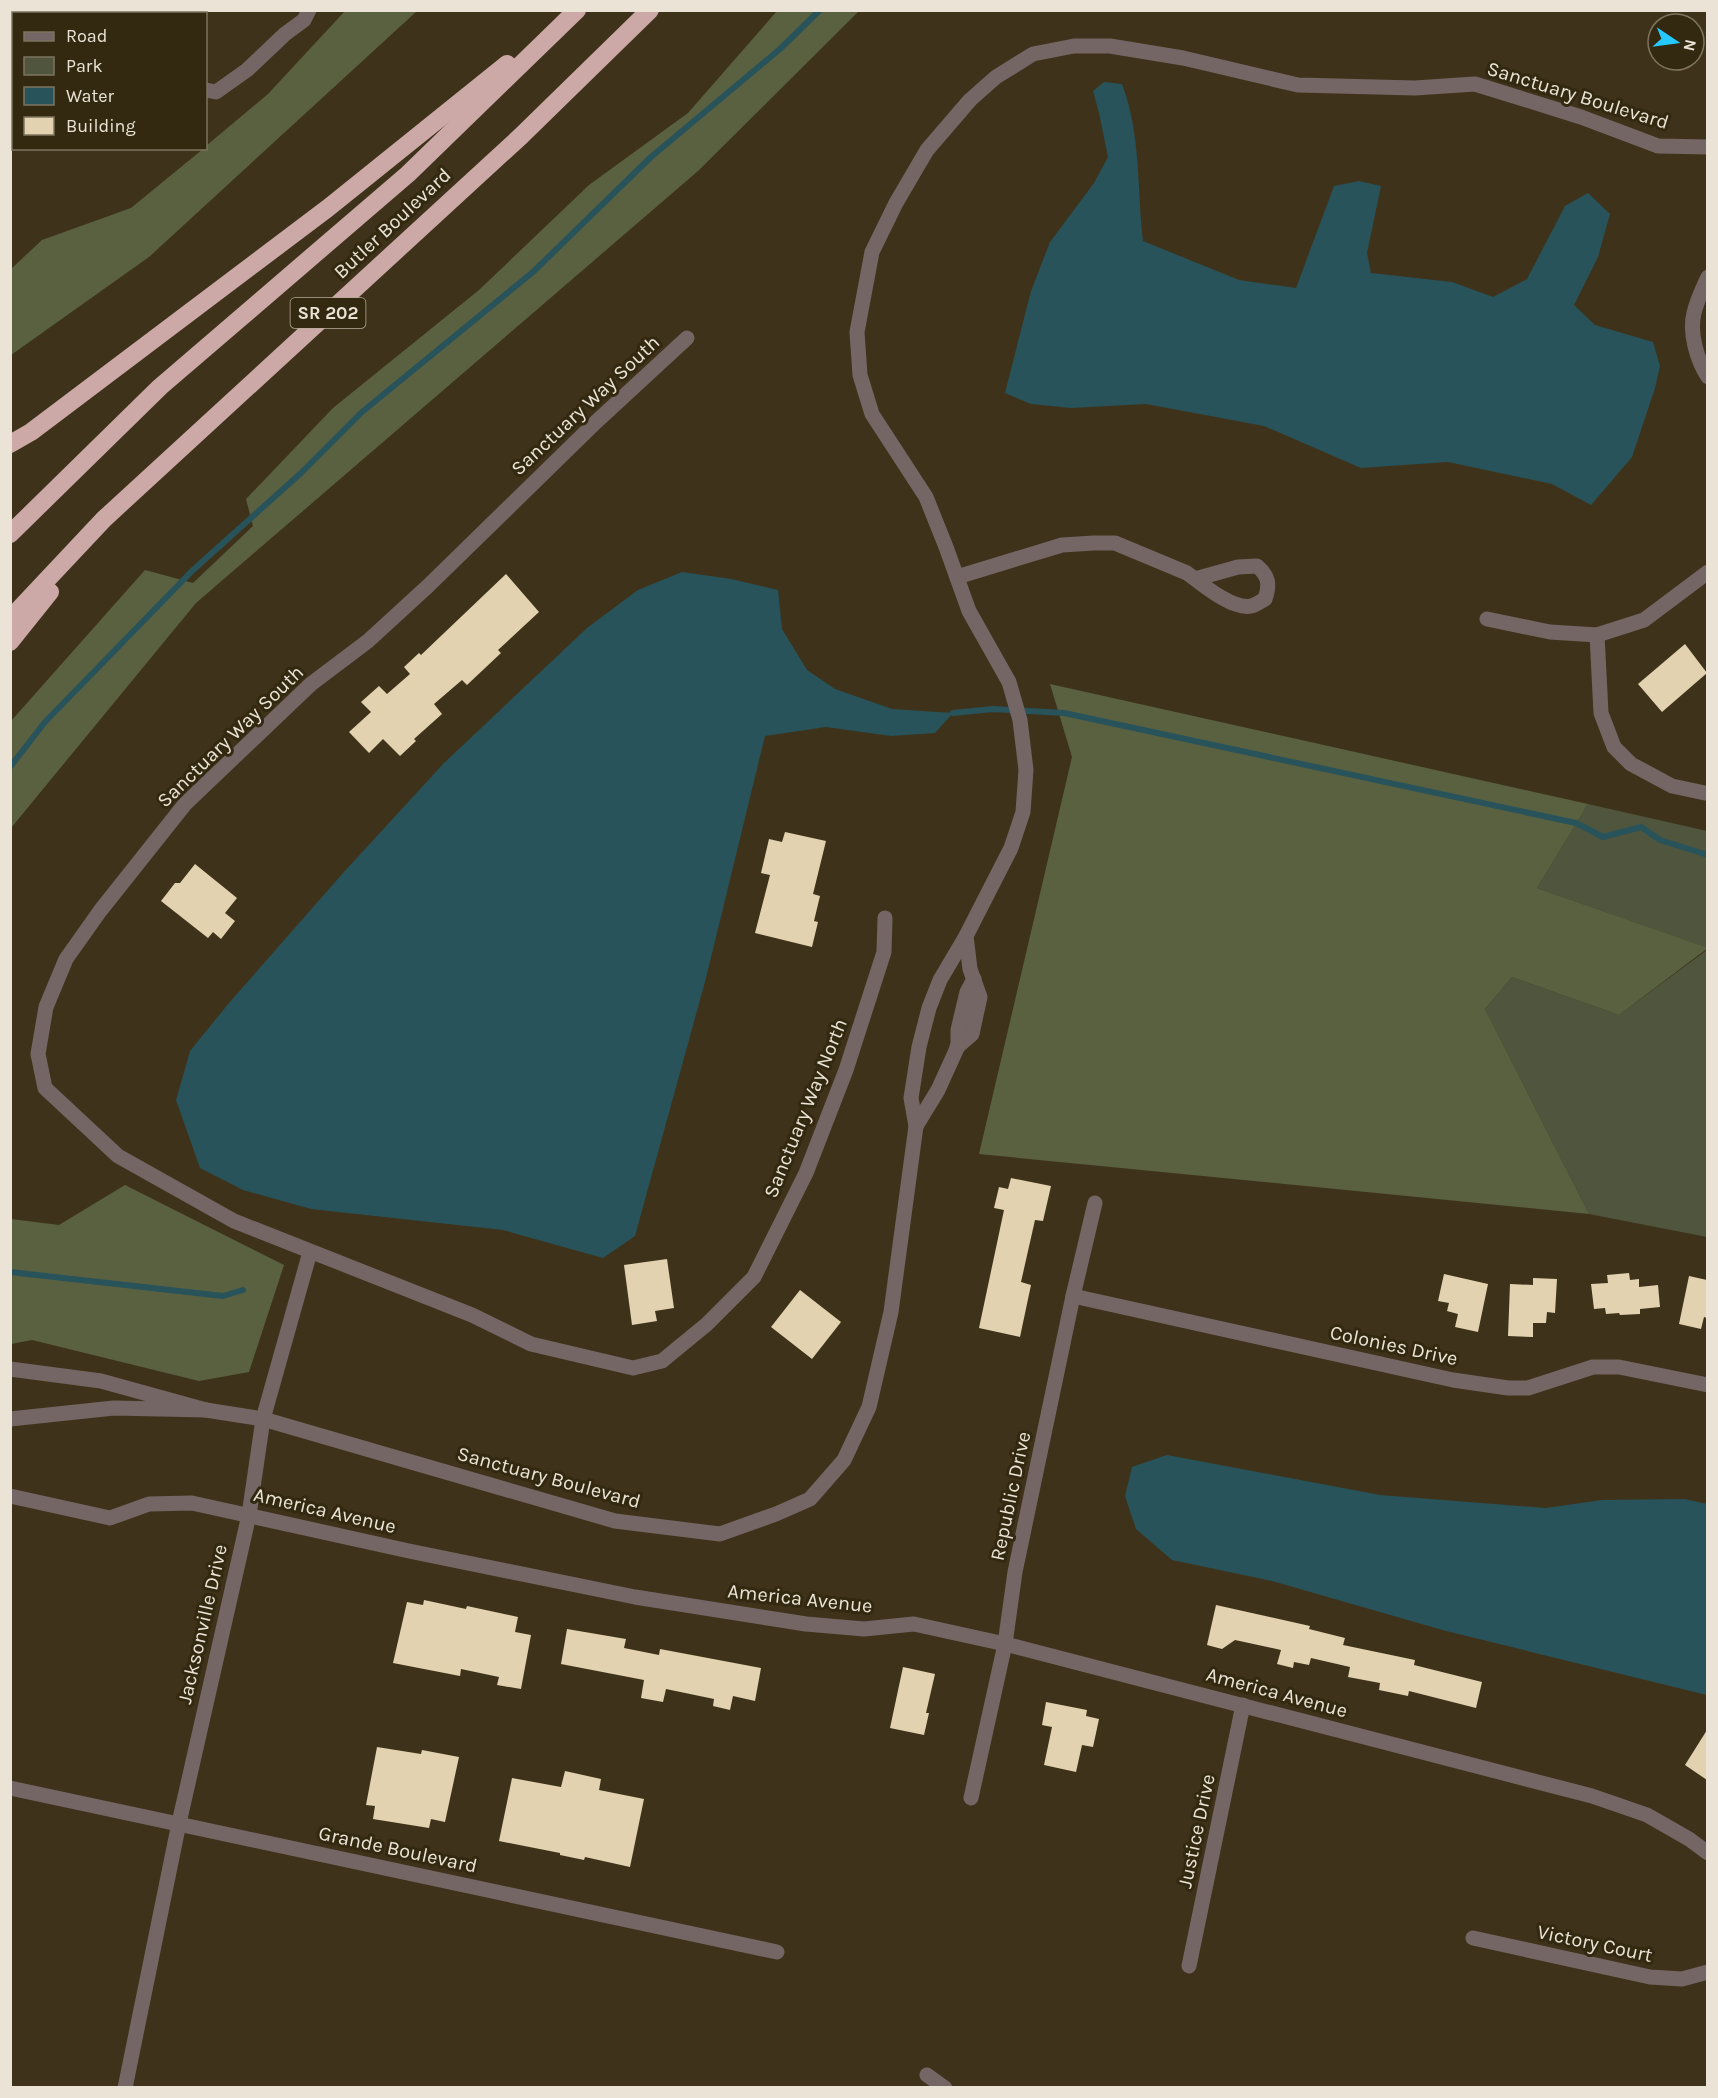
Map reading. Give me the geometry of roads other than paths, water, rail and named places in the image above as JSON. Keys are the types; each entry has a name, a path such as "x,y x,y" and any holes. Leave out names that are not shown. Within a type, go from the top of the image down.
{"highway":[{"path":"10,444 40,425 328,208 575,10"},
{"name":"Butler Boulevard","path":"10,534 160,387 408,174 575,10"},
{"name":"Butler Boulevard","path":"10,619 104,519 521,136 650,10"},
{"path":"10,642 104,519"}],"street":[{"path":"207,90 216,92 248,70 285,34 304,20 309,10"},
{"name":"Sanctuary Boulevard","path":"10,1369 101,1381 206,1410 263,1419 615,1521 720,1534 810,1499 844,1460 869,1407 891,1312 916,1126 911,1098 919,1047 929,1008 940,980 966,936 1011,848 1023,812 1026,770 1020,720 1009,682 969,611 926,497 872,414 860,375 857,332 872,252 927,150 970,100 996,77 1033,54 1074,46 1110,46 1182,58 1298,85 1415,88 1475,84 1581,117 1658,146 1707,147"},
{"path":"1707,277 1694,314 1693,333 1702,368 1707,377"},
{"name":"Sanctuary Way South","path":"310,1252 234,1221 118,1156 45,1088 38,1054 46,1007 66,959 100,911 185,804 311,684 368,641 428,586 596,422 687,338"},
{"path":"957,577 1062,545 1115,543 1188,573 1195,579"},
{"path":"1487,619 1550,632 1597,635 1644,620 1707,572"},
{"path":"1597,635 1601,713 1614,747 1631,764 1672,786 1705,793"},
{"name":"Sanctuary Way North","path":"310,1252 471,1315 531,1344 633,1368 662,1361 707,1324 754,1277 806,1173 846,1070 884,952 885,918"},
{"name":"Sanctuary Boulevard","path":"916,1126 938,1090 957,1047 958,1030 968,992 974,979 970,969 966,936"},
{"name":"Republic Drive","path":"971,1798 1005,1644 1015,1572 1095,1203"},
{"name":"Jacksonville Drive","path":"125,2088 179,1823 249,1515 263,1419 310,1252"},
{"name":"Colonies Drive","path":"1073,1296 1453,1380 1508,1388 1528,1388 1593,1367 1619,1367 1707,1385"},
{"name":"Sanctuary Boulevard","path":"10,1419 114,1408 206,1410"},
{"name":"America Avenue","path":"10,1496 110,1518 149,1504 192,1503 635,1597 806,1624 864,1629 914,1624 1005,1644 1592,1796 1647,1815 1689,1839 1707,1853"},
{"name":"Justice Drive","path":"1189,1966 1243,1705"},
{"name":"Grande Boulevard","path":"10,1788 777,1952"},
{"name":"Victory Court","path":"1473,1938 1650,1977 1682,1979 1707,1972"},
{"path":"927,2075 945,2088"}],"water":[{"path":"1104,82 1122,84 1128,103 1135,142 1143,241 1239,280 1296,288 1334,186 1359,181 1381,186 1367,253 1371,273 1452,282 1493,297 1527,279 1565,206 1588,193 1610,214 1598,257 1574,305 1595,325 1653,342 1660,366 1632,457 1591,505 1552,484 1448,462 1361,468 1264,426 1146,404 1071,408 1031,404 1005,393 1031,291 1050,242 1094,183 1108,157 1093,91"},
{"path":"682,572 731,579 778,590 782,629 807,670 835,689 892,709 953,713 935,733 891,736 826,727 765,736 706,978 635,1236 603,1258 503,1230 311,1209 243,1190 200,1168 176,1100 190,1051 343,873 444,763 587,628 638,590"},
{"path":"1167,1455 1380,1495 1546,1508 1602,1500 1685,1499 1707,1504 1707,1695 1446,1631 1272,1581 1172,1560 1136,1529 1125,1496 1132,1467"}],"waterway":[{"path":"10,767 45,722 192,571 301,473 362,412 533,272 651,157 780,49 820,10"},
{"path":"953,713 993,709 1064,713 1576,823 1603,837 1641,827 1660,840 1708,855"},
{"path":"10,1272 223,1296 243,1290"}]}
